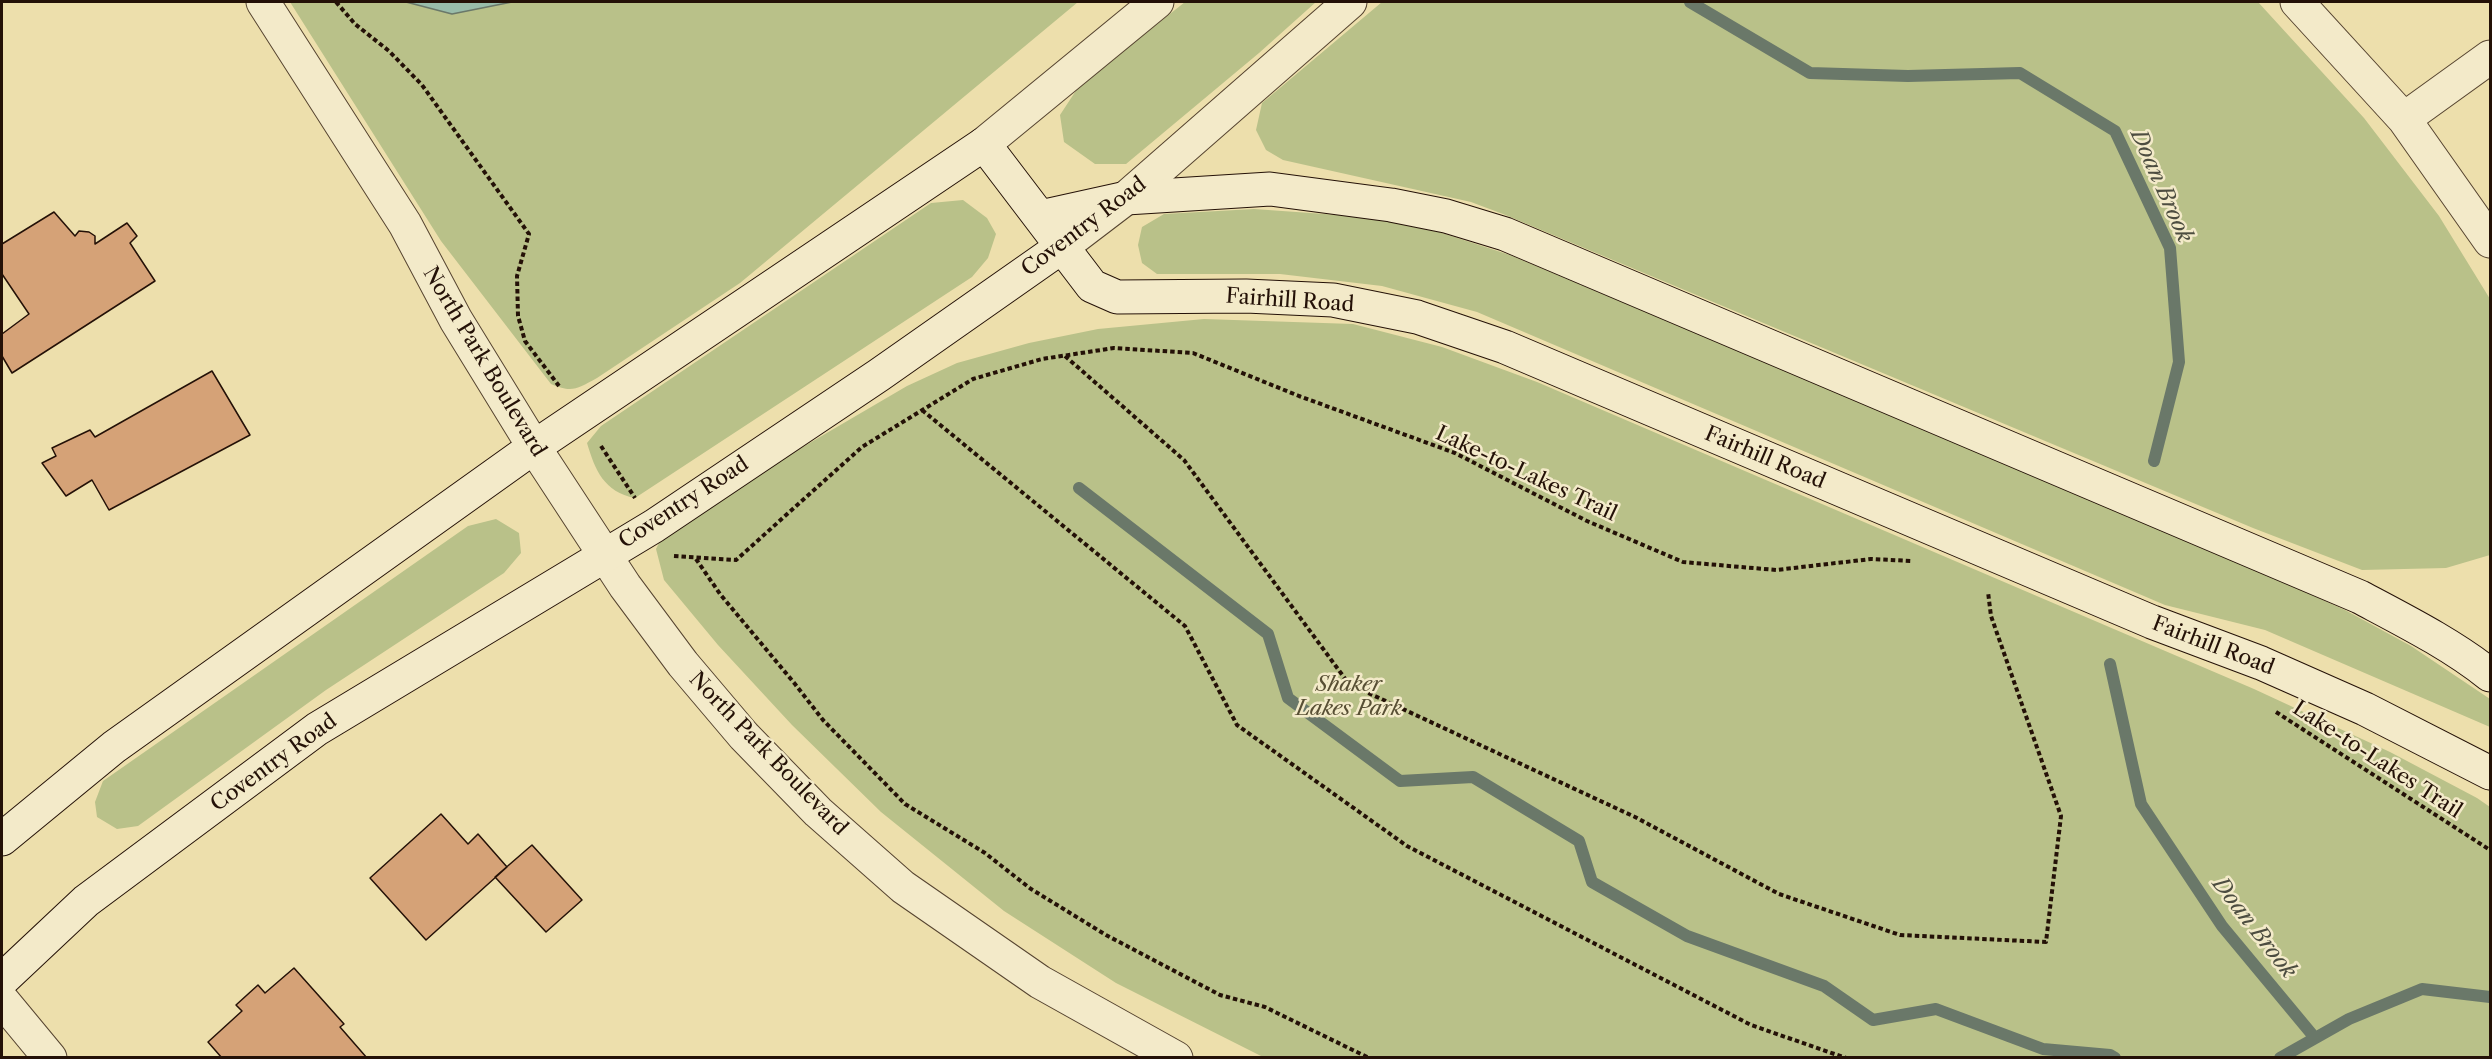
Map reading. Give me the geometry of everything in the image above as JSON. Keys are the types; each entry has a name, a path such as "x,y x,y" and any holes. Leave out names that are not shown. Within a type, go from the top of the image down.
{"main road":[{"name":"North Park Boulevard","path":"263,2 405,224 456,320 534,447 604,554 682,664 744,736 818,812 903,887 1040,982 1176,1058"},
{"path":"2,839 114,747 534,447 573,405 984,144 1157,2"},
{"name":"Coventry Road","path":"2,980 86,901 317,729 654,525 879,375 1063,246 1126,198 1350,2"},
{"path":"2297,2 2404,119 2490,241"},
{"path":"2404,119 2490,57"},
{"name":"Fairhill Road","path":"984,144 1092,286 1117,297 1246,296 1333,300 1417,317 1505,347 2152,622 2261,663 2365,709 2490,773"},
{"path":"1040,217 1126,198 1270,189 1391,205 1446,216 1505,234 2360,597 2416,627 2474,662 2490,675"},
{"path":"2,999 50,1058"}],"path":[{"name":"Lake-to-Lakes Trail","path":"336,2 355,24 389,51 422,85 529,234 517,276 518,316 525,341 573,405 675,558 736,560 862,447 973,379 1042,359 1114,348 1192,353 1299,396 1455,453 1587,521 1683,562 1776,570 1871,559 1914,561"},
{"path":"1064,356 1184,460 1348,684 1635,817 1779,894 1900,934 2046,942 2061,816 1991,616 1987,588"},
{"path":"922,410 1185,626 1237,725 1407,846 1751,1025 1846,1058"},
{"path":"696,558 720,594 823,720 905,804 985,853 1031,889 1106,935 1220,995 1265,1007 1369,1058"},
{"name":"Lake-to-Lakes Trail","path":"2275,712 2490,850"}],"green space":[{"path":"290,2 1078,2 740,283 597,378 570,389 551,384 441,241"},
{"path":"1185,2 1316,2 1259,53 1126,164 1095,164 1064,142 1060,115 1079,86"},
{"path":"1382,2 2258,2 2364,118 2439,216 2490,299 2490,555 2446,568 2362,570 2253,528 1503,214 1471,202 1283,160 1266,150 1256,130 1262,103"},
{"path":"963,200 987,218 996,234 988,258 972,277 635,498 616,491 602,478 587,443 601,426 931,203"},
{"path":"1254,209 1381,218 1439,232 1510,255 2221,554 2345,610 2411,646 2490,699 2490,727 2265,630 2165,605 1477,312 1382,286 1280,274 1157,274 1142,263 1138,245 1142,227 1164,214"},
{"name":"Shaker Lakes Park","path":"1204,319 1353,324 1442,347 1537,382 2254,689 2390,752 2477,798 2490,807 2490,1057 1263,1057 1116,983 1004,911 881,812 792,725 718,645 664,580 656,549 663,535 673,523 907,386 957,363 1029,343 1098,329"},
{"path":"496,519 519,533 521,553 504,573 326,690 138,826 117,829 97,817 95,802 103,781 468,526"}],"shaded area":[{"path":"406,2 512,2 452,14"}],"building":[{"path":"54,212 75,236 79,231 89,232 95,236 95,244 127,223 137,236 130,243 155,281 12,373 2,356 2,334 29,314 2,274 2,244"},
{"path":"212,371 250,435 109,510 92,480 66,496 42,463 56,456 52,448 90,430 95,437"},
{"path":"441,814 468,844 478,834 507,867 426,940 370,878"},
{"path":"532,845 582,900 546,932 495,877"},
{"path":"294,968 344,1024 340,1027 367,1058 222,1058 208,1042 242,1011 236,1005 258,985 265,993"}],"waterway":[{"name":"Doan Brook","path":"1690,2 1810,73 1908,76 2020,73 2115,131 2170,248 2179,362 2154,461"},
{"path":"1079,488 1268,634 1288,698 1400,781 1473,777 1579,841 1592,882 1687,936 1824,986 1873,1020 1936,1009 2043,1049 2110,1055 2115,1058"},
{"name":"Doan Brook","path":"2110,664 2141,804 2222,926 2315,1038"},
{"name":"Doan Brook","path":"2280,1058 2349,1019 2422,989 2490,997"}]}
